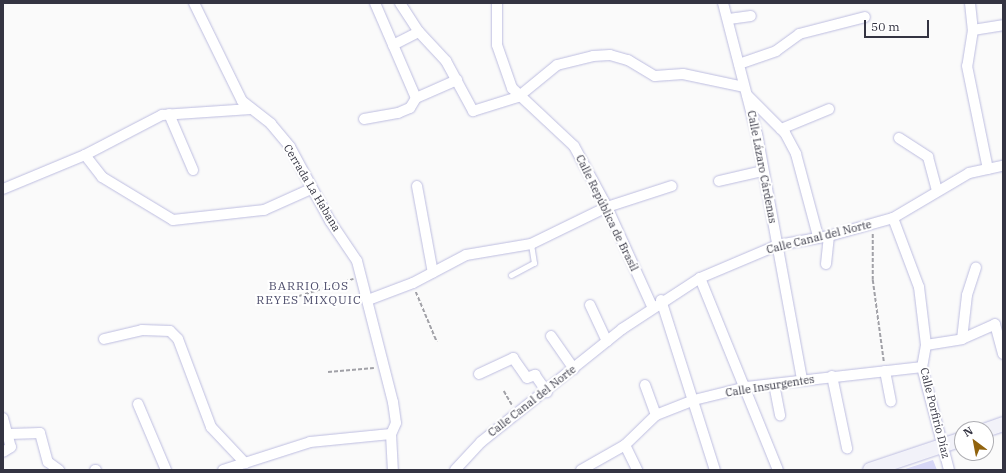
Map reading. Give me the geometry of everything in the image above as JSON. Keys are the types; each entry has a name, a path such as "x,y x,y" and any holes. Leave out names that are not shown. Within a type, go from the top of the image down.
{"main road":[{"path":"870,470 954,442"}],"street":[{"name":"Cerrada La Habana","path":"194,3 242,101 272,124 290,147 312,189 357,261 368,300 396,424 391,434 393,470"},
{"path":"375,3 416,98"},
{"path":"400,3 419,32 446,61 473,111 518,97 557,65 570,59 610,55 628,60 655,76 683,74 746,91 781,129 802,169 818,236"},
{"name":"Calle República de Brasil","path":"497,3 497,45 518,97 574,146 607,207 652,306"},
{"name":"Calle Lázaro Cárdenas","path":"723,3 729,19 746,91 778,245 802,380"},
{"path":"970,3 973,30 967,66 988,169"},
{"path":"729,19 751,16"},
{"path":"739,64 776,51 799,34 865,17"},
{"path":"973,30 1003,25"},
{"path":"393,45 419,32"},
{"path":"364,119 398,113 410,108 416,98 457,80"},
{"path":"3,189 85,155 155,117 169,114 251,109"},
{"path":"781,129 829,109"},
{"path":"169,114 193,170"},
{"path":"899,138 928,157 937,190"},
{"path":"85,155 102,177 173,220 264,210 312,189"},
{"name":"Calle Canal del Norte","path":"455,470 481,442 517,413 547,392 607,341 652,306 700,278 778,245 818,236 829,236 893,218 937,190 969,173 1003,166"},
{"path":"719,180 762,171"},
{"path":"417,186 433,273"},
{"path":"368,300 413,283 466,255 531,244 607,207 672,186"},
{"name":"Calle Porfirio Díaz","path":"893,218 920,287 926,344 922,368 942,446 950,470"},
{"path":"826,264 829,236"},
{"path":"962,340 971,283 976,267"},
{"path":"700,278 747,387 778,470"},
{"path":"662,300 715,470"},
{"path":"590,305 607,341"},
{"path":"926,344 938,346 962,340 995,324 1003,354"},
{"path":"104,338 142,330 170,331 178,339 211,427 245,463"},
{"path":"551,336 574,369"},
{"path":"479,374 513,358 526,378 535,375 547,392"},
{"name":"Calle Insurgentes","path":"580,470 625,445 656,415 694,400 747,387 832,376 922,368"},
{"path":"885,371 891,401"},
{"path":"832,376 847,448"},
{"path":"774,384 780,415"},
{"path":"646,385 656,415"},
{"path":"138,404 166,470"},
{"path":"3,418 9,434 11,447 3,452"},
{"path":"9,434 40,433 48,462 59,470"},
{"path":"223,470 310,442 391,434"},
{"path":"625,445 637,470"}],"lane":[{"path":"511,275 534,263 531,244"}],"path":[{"path":"873,224 874,280 885,371"},
{"path":"300,296 361,276"},
{"path":"413,283 437,342"},
{"path":"328,372 384,368"},
{"path":"504,391 517,413"}],"shaded area":[{"path":"933,460 937,470 902,470"}],"district":[{"name":"BARRIO LOS REYES MIXQUIC","path":"309,293"}]}
